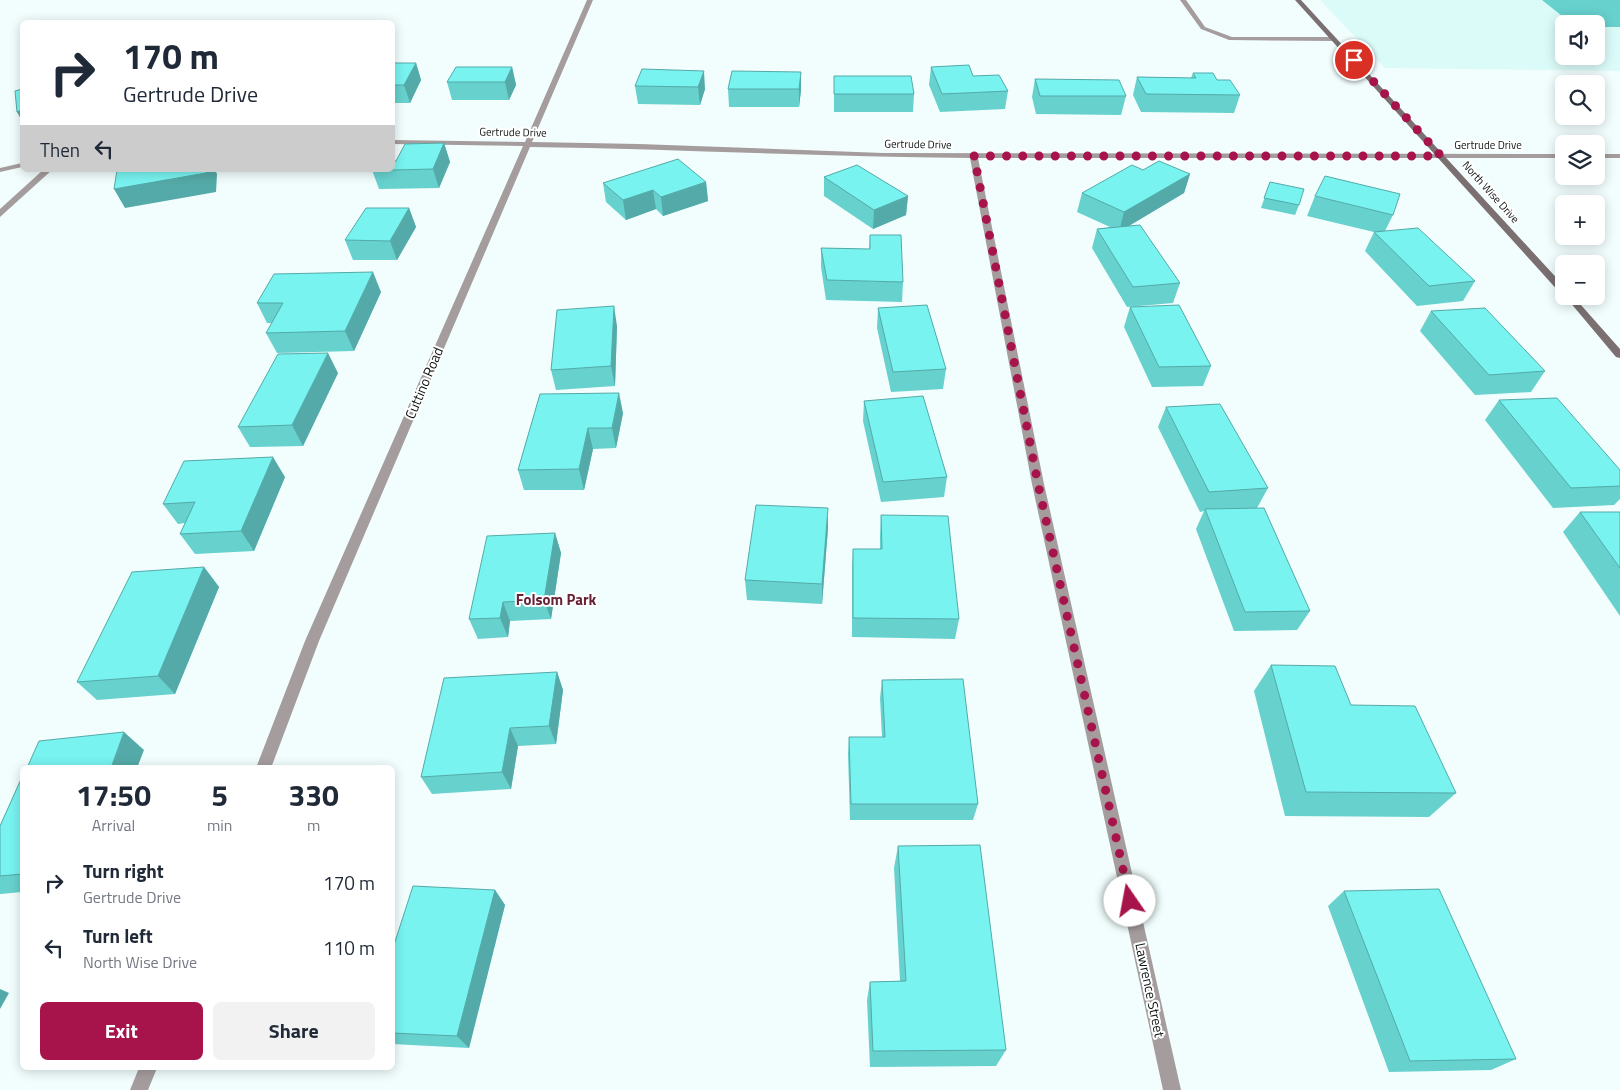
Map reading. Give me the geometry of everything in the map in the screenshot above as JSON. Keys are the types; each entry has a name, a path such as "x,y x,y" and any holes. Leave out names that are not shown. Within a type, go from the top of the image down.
{"street":[{"name":"Cuttino Road","path":"264,765 312,641 590,0"},
{"path":"1183,0 1203,28 1231,39 1334,39"},
{"name":"North Wise Drive","path":"1298,0 1555,282"},
{"name":"Gertrude Drive","path":"395,142 639,146 883,155 1555,156"},
{"name":"Lawrence Street","path":"974,156 1038,484 1172,1090"},
{"path":"1605,156 1620,156"},
{"path":"0,170 20,165"},
{"path":"0,214 46,172"},
{"path":"1576,305 1620,355"},
{"path":"139,1090 147,1070"}],"shaded area":[{"path":"1320,0 1620,0 1620,71 1385,68"}],"building":[{"path":"395,63 416,63 404,85 395,85"},
{"path":"969,65 973,76 999,75 1008,91 942,94 931,67"},
{"path":"456,67 512,67 505,82 447,82"},
{"path":"642,69 704,71 698,87 635,86"},
{"path":"732,71 801,72 799,89 728,89"},
{"path":"1193,73 1213,73 1217,80 1230,80 1240,95 1146,94 1137,77 1196,78"},
{"path":"834,76 911,76 914,94 834,94"},
{"path":"1035,79 1119,80 1126,96 1040,96"},
{"path":"20,90 20,111 17,112 15,91"},
{"path":"444,143 433,169 395,170 395,161 405,144"},
{"path":"678,159 706,182 661,197 653,190 623,200 603,183"},
{"path":"1159,161 1190,174 1124,212 1082,193 1132,165 1143,170"},
{"path":"857,165 908,196 874,210 824,177"},
{"path":"117,172 206,172 206,173 114,189"},
{"path":"1325,176 1400,194 1393,215 1315,196"},
{"path":"1270,182 1304,189 1299,205 1264,198"},
{"path":"366,208 409,208 390,241 345,240"},
{"path":"1140,225 1180,283 1133,287 1097,229"},
{"path":"1418,228 1475,281 1429,286 1374,232"},
{"path":"870,235 901,235 903,282 827,280 821,248 870,249"},
{"path":"373,272 345,331 266,333 283,303 257,303 274,274"},
{"path":"927,305 946,369 893,372 878,308"},
{"path":"1179,305 1211,366 1159,367 1130,307"},
{"path":"614,306 611,366 551,370 557,310"},
{"path":"1485,308 1545,371 1489,375 1431,311"},
{"path":"328,353 292,425 238,427 278,354"},
{"path":"619,393 612,428 588,428 579,469 518,470 540,394"},
{"path":"923,396 947,477 883,482 864,401"},
{"path":"1557,398 1620,470 1620,486 1571,488 1499,400"},
{"path":"1220,404 1268,488 1209,492 1166,407"},
{"path":"273,457 241,531 180,534 195,502 163,504 184,461"},
{"path":"756,505 828,508 822,584 745,580"},
{"path":"1264,508 1310,611 1245,612 1205,509"},
{"path":"1580,512 1620,512 1620,568"},
{"path":"881,515 948,516 959,619 853,618 853,549 882,549"},
{"path":"555,533 544,600 503,602 500,618 469,619 487,536"},
{"path":"204,567 158,676 77,682 132,572"},
{"path":"1271,665 1335,666 1351,705 1415,706 1456,793 1306,792"},
{"path":"557,672 549,726 510,728 502,772 421,777 444,678"},
{"path":"963,679 978,804 851,804 849,737 885,737 882,680"},
{"path":"124,732 112,765 28,765 39,741"},
{"path":"20,781 20,874 0,876 0,826"},
{"path":"980,845 1006,1050 873,1051 870,982 906,981 898,846"},
{"path":"413,886 495,890 457,1036 395,1033 395,942"},
{"path":"1439,889 1516,1059 1410,1061 1344,891"}],"district":[{"name":"Folsom Park","path":"556,600"}],"route":[{"path":"1130,901 1038,484 974,156 1441,156 1354,60"}]}
